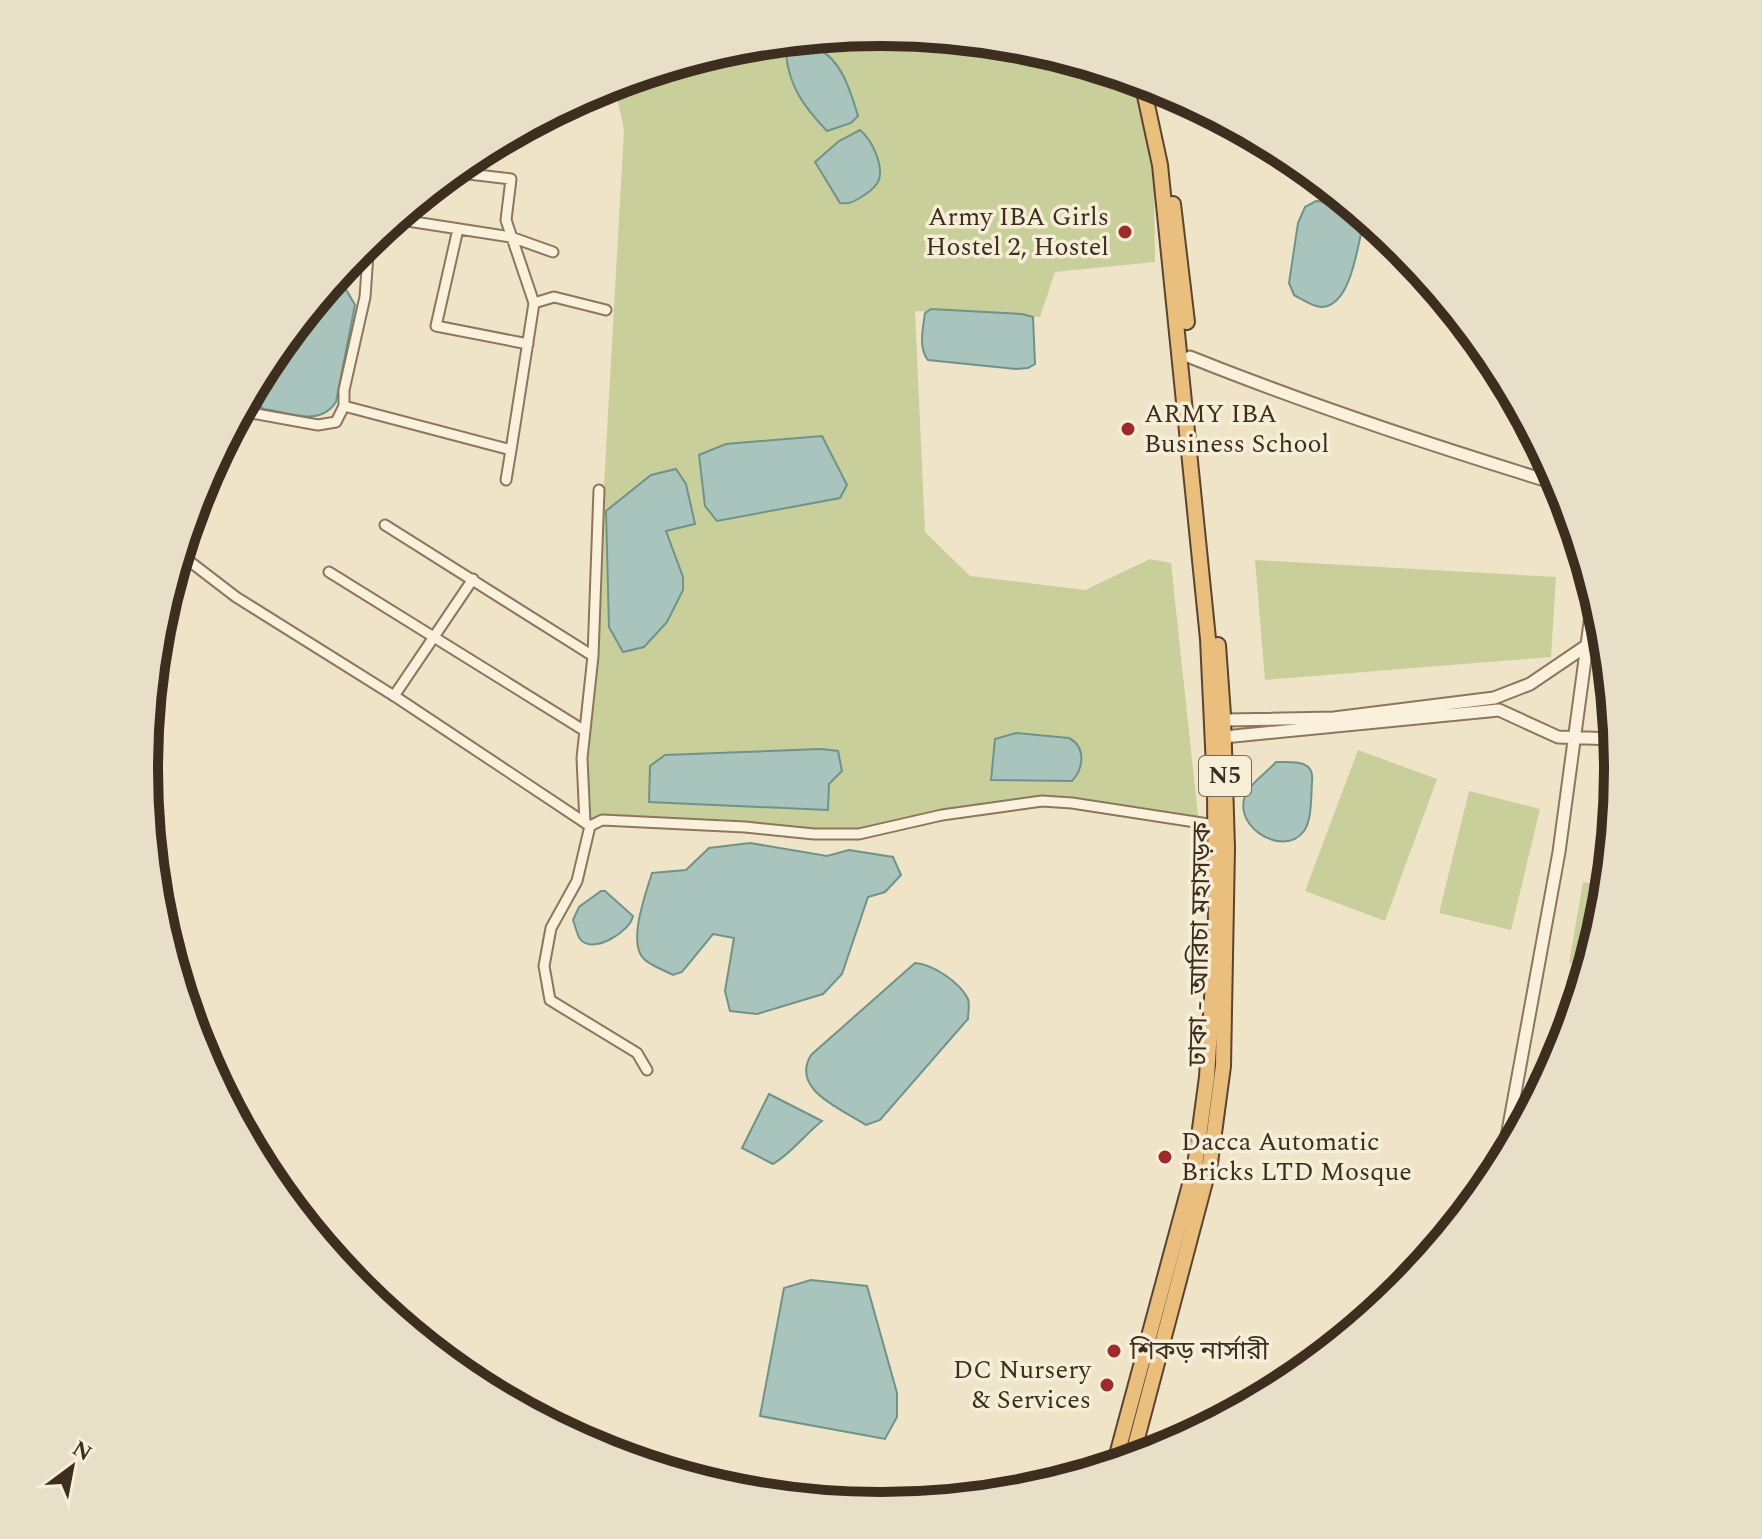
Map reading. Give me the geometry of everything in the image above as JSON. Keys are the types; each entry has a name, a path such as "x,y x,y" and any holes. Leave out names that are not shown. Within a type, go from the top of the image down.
{"highway":[{"name":"N5","path":"1145,96 1160,165 1189,436 1208,639 1215,825"},
{"name":"ঢাকা - আরিচা মহাসড়ক","path":"1135,1447 1210,1163 1223,1066 1227,848 1224,720 1178,231 1156,100"},
{"name":"ঢাকা - আরিচা মহাসড়ক","path":"1117,1454 1195,1166 1207,1077 1216,934 1215,825"}],"street":[{"path":"471,174 511,179 506,220 534,303 506,480"},
{"path":"410,221 511,237 553,252"},
{"path":"458,229 436,326 528,344"},
{"path":"251,413 326,425 336,422 344,406 344,390 365,297 368,259"},
{"path":"534,303 554,297 606,310"},
{"path":"1190,357 1343,416 1543,480"},
{"path":"344,406 511,450"},
{"path":"599,490 593,656 582,758 588,825 577,881 551,928 544,966 550,1000 637,1053 647,1070"},
{"path":"385,525 593,656"},
{"path":"189,561 236,597 394,696 588,825"},
{"path":"329,572 585,731"},
{"path":"394,696 473,579"},
{"path":"1508,1131 1559,852 1590,626"},
{"path":"1224,720 1334,718 1494,698 1530,684 1588,648 1594,650"},
{"path":"1224,737 1499,710 1558,737 1603,738"},
{"path":"588,825 602,820 745,827 814,834 859,834 942,815 1042,801 1215,825"}],"green space":[{"path":"881,46 975,52 1068,71 1138,93 1154,185 1155,262 1055,272 1040,317 915,311 925,532 970,576 1085,590 1150,559 1171,563 1199,825 1042,801 833,834 585,823 624,130 617,96 648,84 740,60 834,48"},
{"path":"1255,560 1556,577 1551,657 1265,680"},
{"path":"1358,750 1437,779 1385,921 1305,891"},
{"path":"1469,791 1540,809 1511,930 1439,913"},
{"path":"1583,882 1595,884 1578,964 1569,963"}],"water":[{"path":"819,49 826,54 849,88 858,116 851,123 827,131 794,87 786,54"},
{"path":"860,130 876,154 880,176 866,194 851,202 840,203 815,162 839,141"},
{"path":"1316,201 1328,202 1362,230 1346,286 1333,304 1323,307 1294,295 1289,283 1298,223 1305,207"},
{"path":"341,287 347,291 355,305 336,402 329,410 312,416 293,415 258,405 307,329"},
{"path":"931,309 1033,317 1035,364 1016,369 928,360 922,338 925,313"},
{"path":"822,436 847,485 840,498 717,521 705,506 699,455 726,444"},
{"path":"676,469 686,484 695,524 666,531 683,577 683,590 667,622 644,647 623,652 609,627 606,511 651,475"},
{"path":"1016,733 1069,738 1075,742 1081,752 1081,764 1072,781 991,780 995,739"},
{"path":"838,751 842,771 829,784 828,810 649,802 650,766 665,755"},
{"path":"1276,762 1302,763 1312,775 1307,826 1295,839 1283,841 1260,834 1250,825 1245,814 1244,802 1249,789"},
{"path":"750,843 827,856 849,850 893,857 901,875 885,892 868,897 842,974 823,994 757,1014 730,1011 725,991 734,938 713,934 682,972 673,975 644,959 637,942 639,918 652,873 686,870 709,848"},
{"path":"605,891 633,916 625,929 610,940 586,943 579,937 573,920 579,907"},
{"path":"915,963 937,970 959,986 968,999 968,1019 880,1120 866,1125 822,1097 807,1078 806,1067 811,1055"},
{"path":"769,1094 822,1121 773,1164 742,1148"},
{"path":"811,1280 867,1286 897,1393 897,1417 885,1439 760,1416 784,1288"}],"place":[{"name":"Army IBA Girls Hostel 2, Hostel","path":"1125,232"},
{"name":"ARMY IBA Business School","path":"1128,429"},
{"name":"Dacca Automatic Bricks LTD Mosque","path":"1165,1157"},
{"name":"শিকড় নার্সারী","path":"1114,1351"},
{"name":"DC Nursery & Services","path":"1107,1385"}]}
